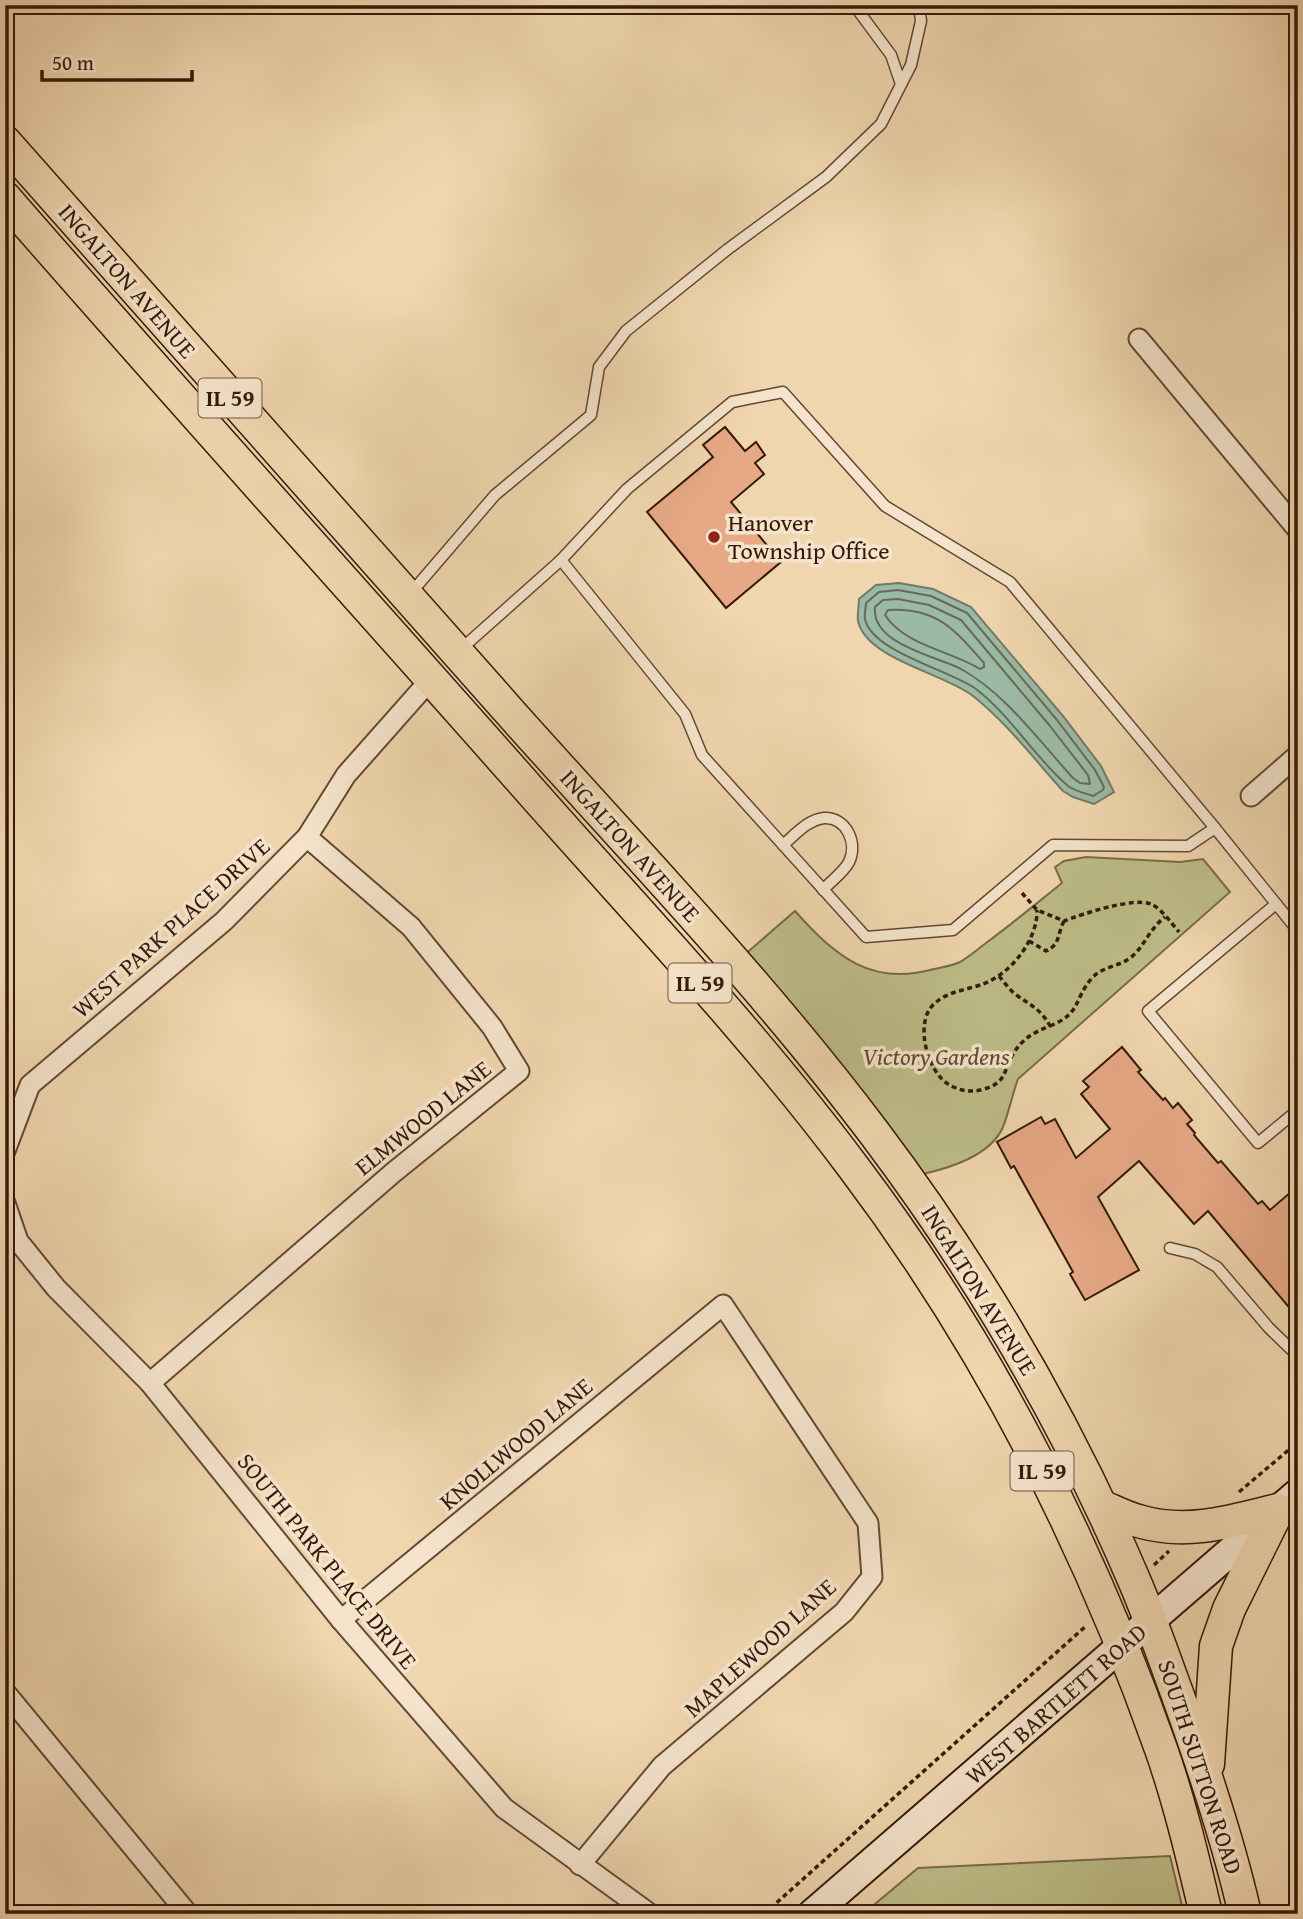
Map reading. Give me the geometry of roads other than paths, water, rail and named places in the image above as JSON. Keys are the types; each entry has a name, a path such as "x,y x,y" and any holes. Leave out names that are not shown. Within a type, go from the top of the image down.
{"main road":[{"name":"INGALTON AVENUE","path":"5,142 733,961 830,1076 874,1133 971,1271 1030,1370 1101,1506 1151,1622"},
{"name":"INGALTON AVENUE","path":"5,198 753,1043 864,1181 948,1303 1028,1442 1077,1542 1121,1648"},
{"path":"431,679 457,653"},
{"path":"1101,1506 1141,1522 1172,1528 1198,1528 1288,1501"},
{"path":"1207,1780 1216,1646 1229,1609 1288,1501"},
{"name":"SOUTH SUTTON ROAD","path":"1151,1622 1207,1780 1245,1914"},
{"name":"SOUTH SUTTON ROAD","path":"1121,1648 1162,1752 1206,1914"}],"street":[{"path":"1139,339 1298,530"},
{"name":"WEST PARK PLACE DRIVE","path":"5,1151 30,1085 224,921 307,837 346,775 431,679"},
{"path":"1251,796 1298,755"},
{"name":"ELMWOOD LANE","path":"150,1383 394,1172 519,1071 492,1027 411,927 307,837"},
{"name":"SOUTH PARK PLACE DRIVE","path":"5,1203 18,1241 56,1287 150,1383 341,1620 504,1808 650,1914"},
{"name":"KNOLLWOOD LANE","path":"341,1620 723,1305"},
{"name":"MAPLEWOOD LANE","path":"580,1865 662,1766 844,1612 872,1577 868,1523 723,1305"},
{"name":"WEST BARTLETT ROAD","path":"812,1914 1288,1501"},
{"path":"5,1692 188,1914"}],"lane":[{"path":"854,5 891,55 901,84"},
{"path":"407,597 495,495 591,415 599,367 626,331 729,249 826,177 881,124 911,65 921,21 919,5"},
{"path":"457,653 561,560 627,489 732,401 783,392 886,506 1010,583 1298,931"},
{"path":"561,560 685,715 702,755 866,937 953,930 1053,845 1188,846 1214,828"},
{"path":"783,845 808,823 825,818 838,822 849,833 855,848 848,865 823,890"},
{"path":"1276,904 1148,1012 1258,1143 1298,1110"},
{"path":"1170,1248 1195,1254 1217,1267 1269,1328 1298,1356"}],"water":[{"path":"899,583 933,589 971,607 1063,716 1101,766 1114,792 1094,804 1063,791 1009,729 973,696 876,646 864,634 858,621 859,599 876,585"}],"place":[{"name":"Hanover Township Office","path":"714,537"}],"park label":[{"name":"Victory Gardens","path":"936,1057"}]}
